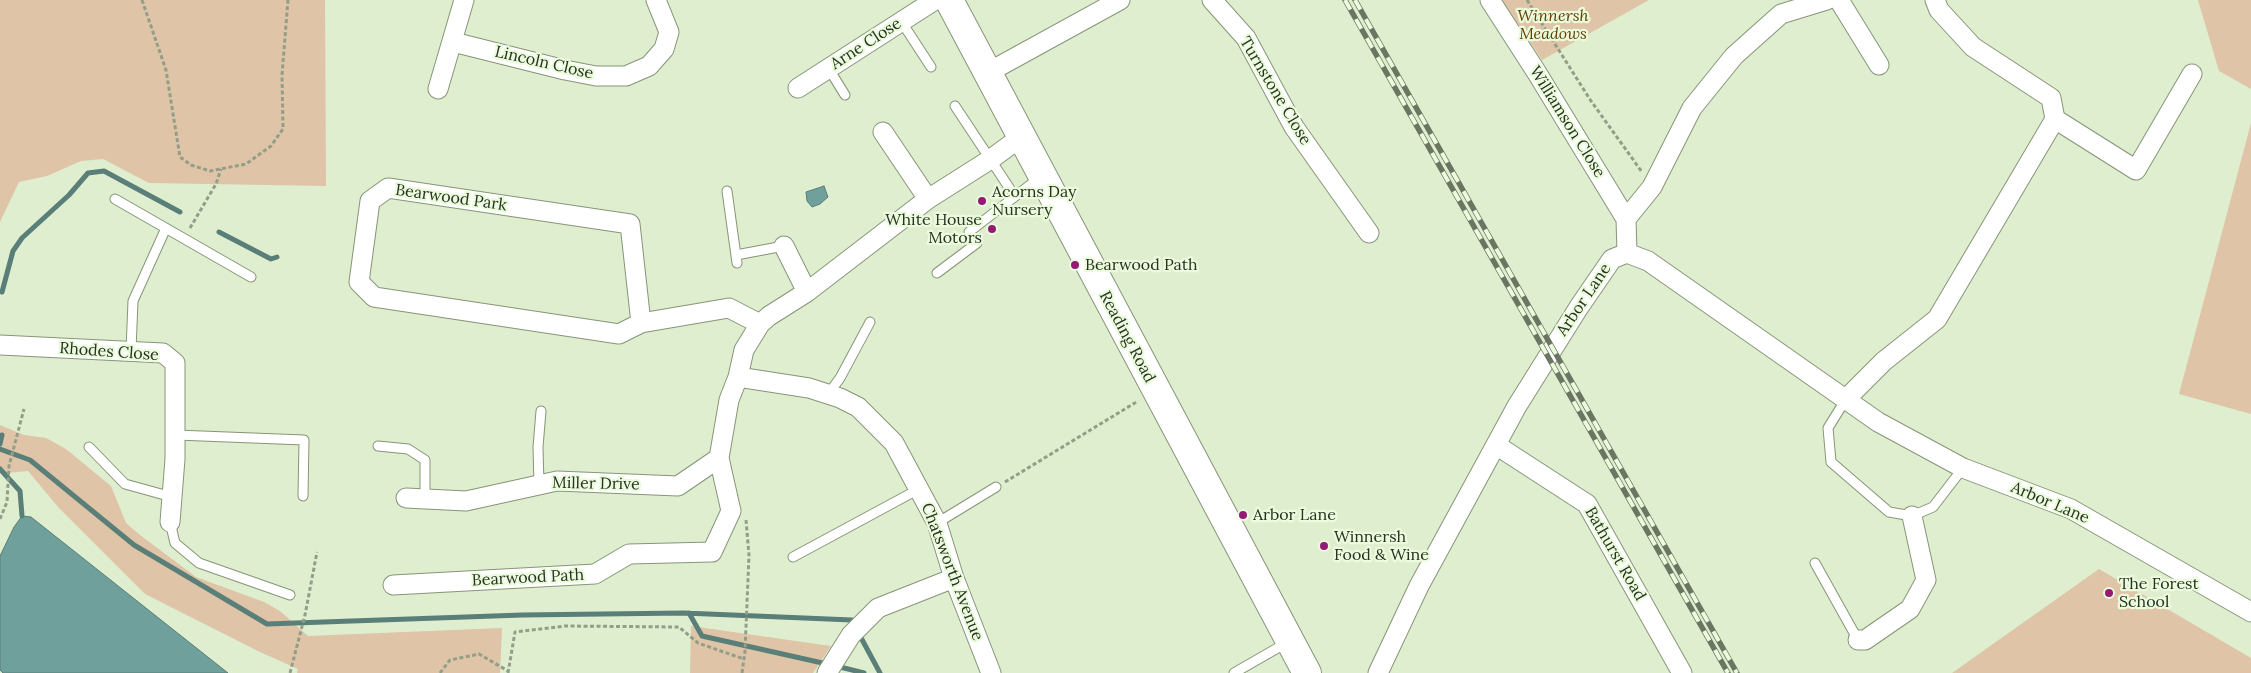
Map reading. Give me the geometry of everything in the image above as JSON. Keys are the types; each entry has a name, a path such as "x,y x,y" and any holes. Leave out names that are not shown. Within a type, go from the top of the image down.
{"main road":[{"name":"Reading Road","path":"949,0 1308,673"}],"street":[{"path":"438,89 464,0"},
{"name":"Lincoln Close","path":"453,42 580,73 596,76 626,76 649,66 664,49 669,32 656,0"},
{"name":"Arne Close","path":"798,88 935,0"},
{"path":"987,73 1120,0"},
{"name":"Turnstone Close","path":"1212,0 1246,38 1294,127 1370,233"},
{"name":"Williamson Close","path":"1490,0 1626,219"},
{"path":"1626,219 1652,187 1692,108 1734,56 1779,7 1828,0"},
{"path":"1839,0 1879,65"},
{"path":"1846,399 1884,361 1937,319 2055,119 2051,98 1973,48 1939,10 1935,0"},
{"path":"2055,119 2136,170 2192,74"},
{"path":"882,132 928,199"},
{"path":"760,324 769,316 807,292 928,199 991,160 1021,138"},
{"name":"Bearwood Park","path":"641,323 630,224 388,188 370,201 359,282 374,296 619,334 641,323 729,308 760,324"},
{"name":"Arbor Lane","path":"1626,219 1627,253"},
{"path":"784,246 807,292"},
{"name":"Arbor Lane","path":"1378,673 1419,586 1540,366 1612,259 1627,253 1648,261 1878,422 1963,468 2071,509 2251,612"},
{"name":"Bearwood Path","path":"394,585 595,574 629,554 712,552 731,510 719,458 729,400 738,377 744,350 760,324"},
{"name":"Rhodes Close","path":"0,345 163,353 175,363 176,435 170,522"},
{"name":"Chatsworth Avenue","path":"738,377 829,393 858,406 894,443 937,523 954,578 991,673"},
{"name":"Bathurst Road","path":"1496,445 1587,504 1682,673"},
{"name":"Miller Drive","path":"406,498 466,502 557,480 678,486 719,458"},
{"path":"1858,640 1866,640 1910,609 1926,580 1912,516"},
{"path":"827,673 851,635 878,608 954,578"}],"lane":[{"path":"902,21 931,68"},
{"path":"837,62 832,74 845,95"},
{"path":"955,106 1010,189"},
{"path":"937,273 977,243 969,232 1042,176"},
{"path":"727,191 737,259 784,246"},
{"path":"115,199 251,276"},
{"path":"131,350 133,301 166,228"},
{"path":"829,393 840,378 870,322"},
{"path":"1846,399 1828,428 1831,462 1889,512 1912,516 1933,506 1963,468"},
{"path":"539,485 538,447 541,411"},
{"path":"176,435 304,440 303,496"},
{"path":"378,446 408,448 425,460 425,499"},
{"path":"89,447 125,484 172,497"},
{"path":"937,523 996,487"},
{"path":"793,557 919,488"},
{"path":"170,522 175,544 199,563 290,595"},
{"path":"1815,563 1858,640"},
{"path":"1234,673 1290,641"}],"path":[{"path":"142,0 166,70 180,157 191,165 210,171 246,164 271,146 283,129 282,75 288,0"},
{"path":"1526,0 1591,101 1652,187"},
{"path":"184,238 216,184 222,169"},
{"path":"996,487 1141,399"},
{"path":"0,519 7,502 9,466 24,409"},
{"path":"290,673 305,615 317,552"},
{"path":"742,673 745,651 746,596"},
{"path":"440,673 450,660 479,654 508,672 516,632 565,626 679,627 698,643 744,659"}],"green space":[{"path":"0,0 325,0 326,186 149,183 103,159 81,161 47,176 19,182 0,222"},
{"name":"Winnersh Meadows","path":"1502,0 1649,0 1542,60"},
{"path":"2198,0 2251,0 2251,89 2219,71"},
{"path":"2251,123 2251,414 2179,394"},
{"path":"0,425 24,435 46,438 66,449 111,486 126,523 140,535 196,577 264,602 280,611 308,636 502,628 500,673 297,673 298,669 145,594 59,508 28,471 6,473 0,471"},
{"name":"The Forest School","path":"2099,569 2251,658 2251,673 1952,673"},
{"path":"691,626 831,646 813,673 690,673"}],"water":[{"path":"824,186 828,197 820,204 812,207 807,201 806,192"},
{"path":"22,516 31,517 228,673 3,673 0,670 0,556 14,527"}],"waterway":[{"path":"2,292 13,251 22,238 69,195 88,173 104,171 180,212"},
{"path":"219,232 271,259 277,257"},
{"path":"0,444 2,435"},
{"path":"0,449 30,460 134,545 267,624 522,615 684,613 852,620 855,626"},
{"path":"0,469 20,491 22,516"},
{"path":"689,613 702,636 827,664"},
{"path":"859,634 880,673"},
{"path":"836,666 864,673"}],"railway":[{"path":"1345,0 1728,673"},
{"path":"1355,0 1737,673"}],"place":[{"name":"Acorns Day Nursery","path":"982,201"},
{"name":"White House Motors","path":"992,229"},
{"name":"Bearwood Path","path":"1075,265"},
{"name":"Arbor Lane","path":"1243,515"},
{"name":"Winnersh Food & Wine","path":"1324,546"},
{"name":"The Forest School","path":"2109,593"}]}
